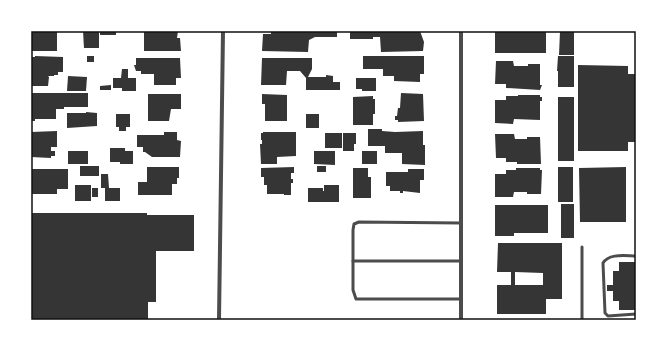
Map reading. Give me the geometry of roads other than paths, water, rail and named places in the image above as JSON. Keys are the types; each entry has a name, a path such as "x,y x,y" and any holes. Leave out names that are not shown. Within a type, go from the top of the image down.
{"street":[{"path":"219,320 223,31"},
{"path":"461,31 461,320"}],"lane":[{"path":"461,223 359,222 354,224 353,230 353,290 356,299 461,299"},
{"path":"582,248 582,320"},
{"path":"636,256 611,257 606,259 603,263 605,313 608,316 636,314"},
{"path":"353,261 461,261"}]}
